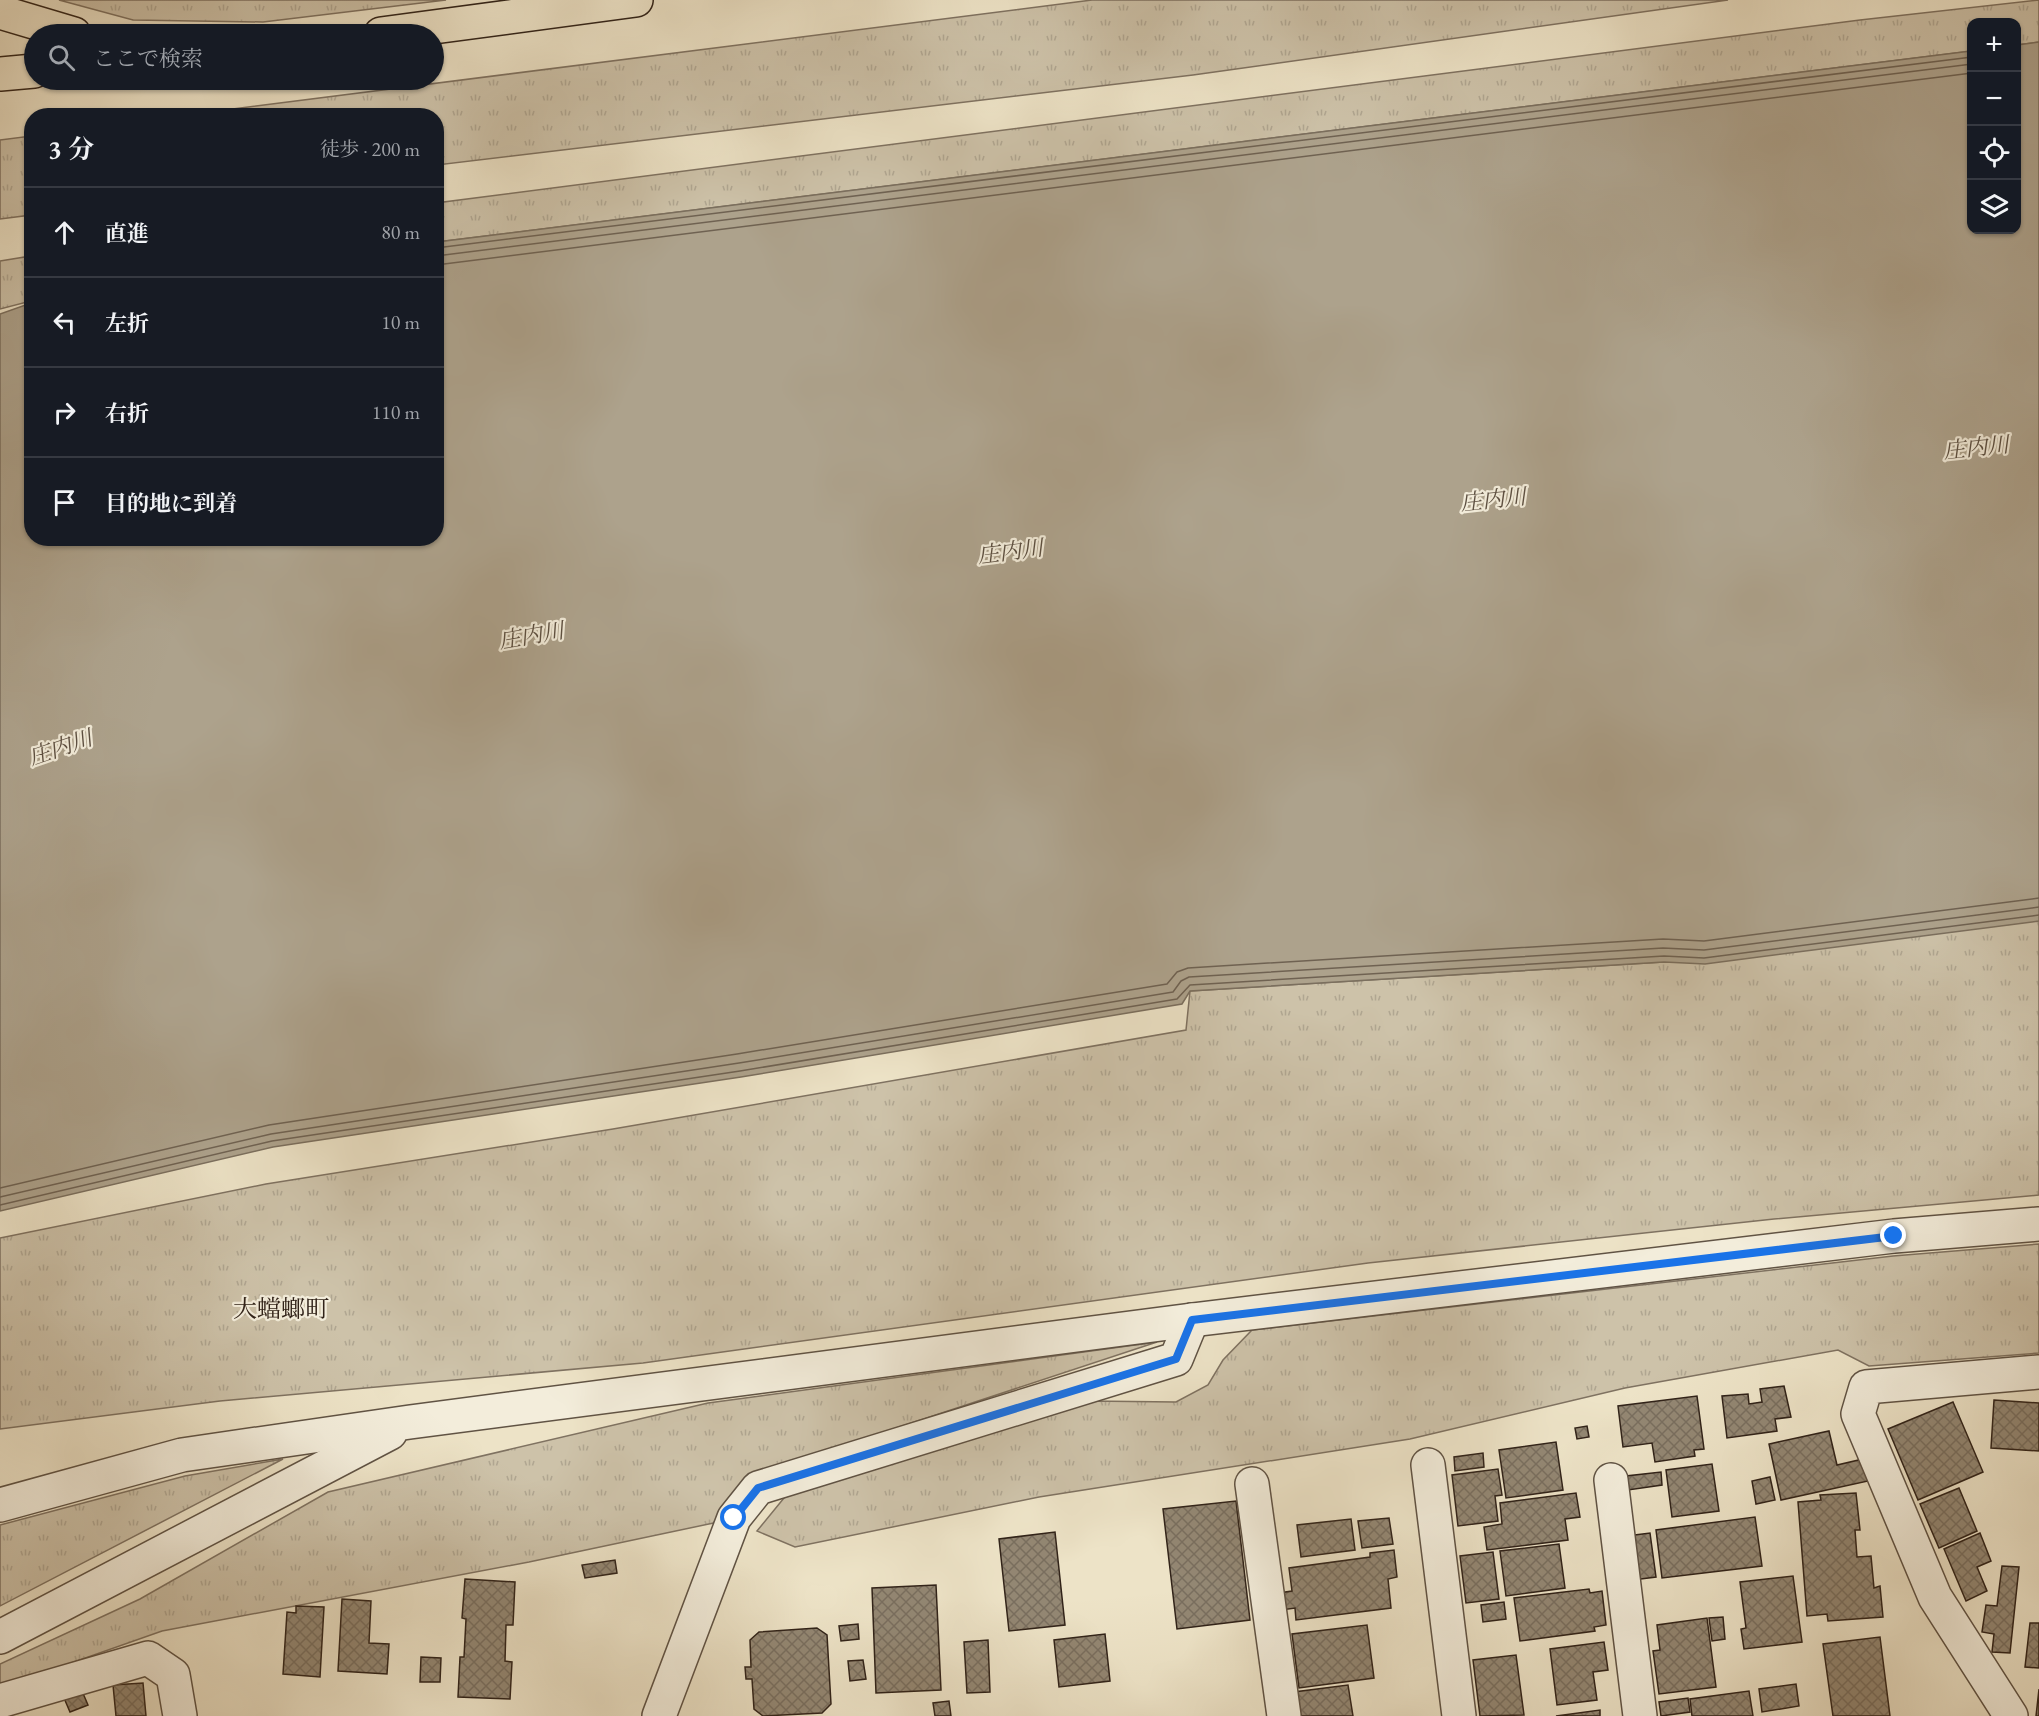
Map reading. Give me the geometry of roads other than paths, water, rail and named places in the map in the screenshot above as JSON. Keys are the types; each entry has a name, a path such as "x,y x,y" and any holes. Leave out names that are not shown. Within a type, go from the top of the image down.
{"main road":[{"path":"444,26 636,0"},
{"path":"0,12 40,24"},
{"path":"0,74 24,72"}],"street":[{"path":"0,1505 182,1455 410,1422 1192,1320 1894,1236 2039,1224"},
{"path":"659,1716 734,1518 758,1488 1176,1359 1192,1320"},
{"path":"2011,1716 1935,1597 1858,1414 1866,1387 2039,1372"},
{"path":"0,1637 410,1422"},
{"path":"1428,1466 1459,1716"},
{"path":"1611,1480 1640,1716"},
{"path":"1252,1484 1284,1716"},
{"path":"0,1701 148,1658 173,1675 180,1716"}],"water":[{"name":"庄内川","path":"2039,42 2039,921 1705,964 1664,962 1190,991 1182,1004 741,1077 273,1147 0,1211 0,314 24,305 24,546 444,546 444,241 1967,51 1967,234 2021,234 2021,44"}],"district":[{"name":"大蟷螂町","path":"281,1309"}]}
